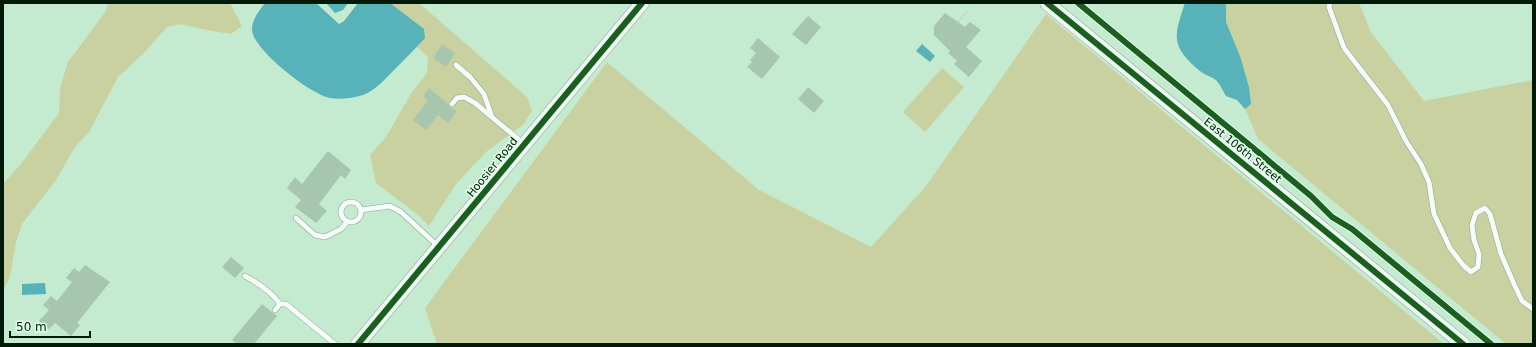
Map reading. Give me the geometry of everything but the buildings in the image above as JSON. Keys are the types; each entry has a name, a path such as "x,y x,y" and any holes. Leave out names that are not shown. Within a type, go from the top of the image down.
{"street":[{"name":"Hoosier Road","path":"358,344 440,248 524,144 642,3"},
{"name":"East 106th Street","path":"1047,3 1463,344"}],"lane":[{"path":"1330,3 1329,7 1344,48 1388,105 1406,141 1421,164 1429,182 1434,214 1450,248 1463,265 1472,272 1478,267 1479,254 1474,240 1472,225 1476,213 1485,208 1490,214 1501,254 1522,301 1533,309"},
{"path":"456,65 470,77 484,94 492,118"},
{"path":"452,104 457,98 464,97 475,103 524,144"},
{"path":"347,222 341,214 344,205 348,202 355,203 361,210"},
{"path":"361,210 390,206 401,212 440,248"},
{"path":"296,218 315,235 325,237 341,229 347,222 356,221 361,210"},
{"path":"245,276 264,287 276,297 280,304"},
{"path":"275,310 280,304"},
{"path":"280,304 286,304 335,344"}],"path":[{"path":"958,22 967,11"}],"green space":[{"path":"108,3 230,3 242,26 231,34 181,24 167,27 144,53 118,77 89,132 75,147 56,180 22,224 16,242 10,277 3,291 3,184 21,164 59,113 60,88 68,62 106,11"},
{"path":"368,3 419,3 527,97 532,110 524,124 486,152 456,184 429,226 418,215 376,183 370,155 386,137 412,92 427,73 428,57"},
{"path":"1185,3 1359,3 1371,32 1424,101 1533,80 1533,344 1506,344 1258,139 1245,109 1237,100 1226,96 1216,80 1203,74 1190,62 1179,47 1177,40 1178,24"},
{"path":"1046,14 1444,344 437,344 425,308 607,62 759,190 871,247 926,186"},
{"path":"942,68 964,87 925,132 903,112"}],"water":[{"path":"265,3 316,3 339,24 344,21 358,3 390,3 424,29 425,38 376,88 363,95 351,98 330,98 310,89 284,70 272,60 255,39 252,30 253,22 256,15"},
{"path":"326,3 348,3 343,10 335,13"},
{"path":"1185,3 1226,3 1226,22 1240,56 1249,87 1251,104 1245,109 1237,100 1226,96 1216,80 1203,74 1190,62 1179,47 1177,40 1178,24"},
{"path":"922,44 935,56 930,62 916,51"},
{"path":"45,283 46,294 22,295 22,284"}],"cycle path":[{"path":"358,344 642,3"},
{"path":"1047,3 1463,344"},
{"path":"1078,3 1311,196 1332,217 1352,229 1491,344"}]}
